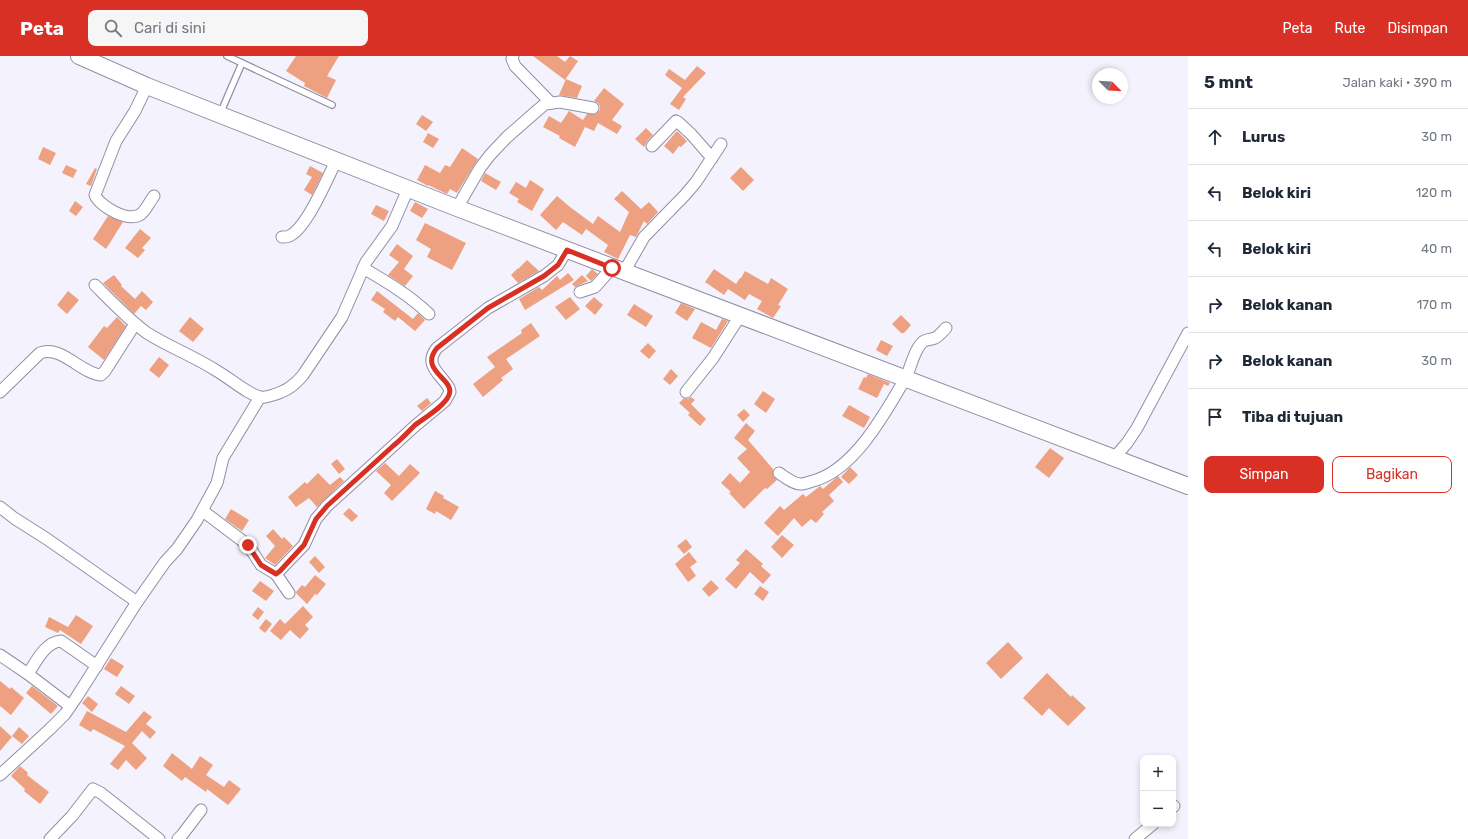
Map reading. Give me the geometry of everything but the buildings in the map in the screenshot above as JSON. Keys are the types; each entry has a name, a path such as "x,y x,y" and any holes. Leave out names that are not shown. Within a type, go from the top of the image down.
{"main road":[{"path":"79,56 147,86 457,208 1188,486"}],"street":[{"path":"513,56 515,66 551,103"},
{"path":"147,86 135,111 116,141 95,195 97,200 115,212 135,217 142,214 154,196"},
{"path":"457,208 480,168 490,155 507,137 545,104 560,102 593,108"},
{"path":"652,146 676,121 691,134 712,158"},
{"path":"580,292 595,287 618,270 649,230 685,195 721,144"},
{"path":"282,238 290,236 298,230 307,218 336,161"},
{"path":"95,285 135,324 168,345 207,364 249,392 260,397 266,397 286,390 299,380 342,317 363,268 392,226 408,189"},
{"path":"276,574 304,545 316,519 327,506 414,426 445,401 450,392 449,388 438,375 431,360 432,354 437,348 488,308 544,276 558,265 567,250"},
{"path":"363,268 415,301 428,314"},
{"path":"686,392 713,358 740,316"},
{"path":"0,392 40,354 47,351 57,353 96,375 101,375 135,324"},
{"path":"779,474 794,483 801,484 819,479 835,471 848,460 864,443 905,378 922,342 926,339 937,337 946,328"},
{"path":"1114,458 1137,428 1188,333"},
{"path":"0,775 50,729 70,706 137,602 165,562 177,549 203,511 217,484 222,458 260,397"},
{"path":"0,507 137,602"},
{"path":"203,511 248,545 261,565 276,574 289,593"},
{"path":"28,674 47,648 55,642 61,641 97,666"},
{"path":"0,655 70,706"},
{"path":"54,838 93,789 101,793 159,839"},
{"path":"178,839 182,836 201,810"},
{"path":"1135,839 1149,827"}],"lane":[{"path":"227,56 332,105"},
{"path":"220,114 242,63"}],"route":[{"path":"248,545 261,565 272,573 276,574 280,571 304,545 316,519 327,506 414,426 445,401 450,392 449,388 438,375 433,366 431,360 432,354 437,348 488,308 544,276 558,265 567,250 612,268"}]}
